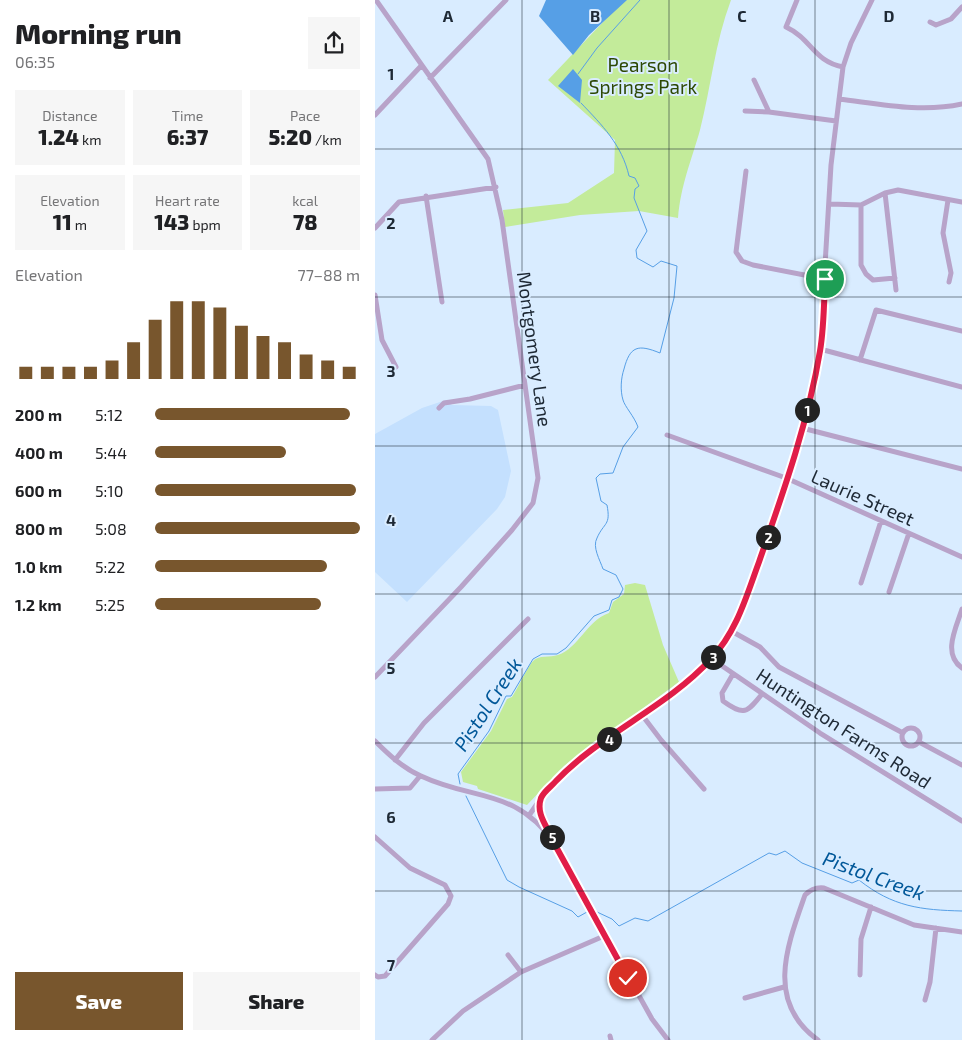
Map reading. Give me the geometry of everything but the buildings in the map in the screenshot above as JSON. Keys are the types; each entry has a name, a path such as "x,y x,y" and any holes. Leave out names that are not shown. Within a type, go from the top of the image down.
{"street":[{"name":"Montgomery Lane","path":"375,677 461,587 533,503 538,478 495,187 487,158 376,0"},
{"path":"430,78 506,0"},
{"path":"797,0 785,27 795,31 829,64 843,67"},
{"path":"529,814 541,798 579,760 690,680 711,659 733,632 775,518 802,428 820,349 836,121 843,67 851,43 872,0"},
{"path":"930,22 936,26 951,19 962,7"},
{"path":"375,115 421,66"},
{"path":"754,80 769,112"},
{"path":"839,99 914,108 944,108 962,104"},
{"path":"745,111 769,112 836,121"},
{"path":"746,171 735,252 742,261 753,265 825,279"},
{"path":"375,228 399,202 426,196 495,187"},
{"path":"830,204 861,205 885,193 906,191 962,202"},
{"path":"885,193 896,290"},
{"path":"426,196 442,302"},
{"path":"949,200 943,233 951,273 949,282"},
{"path":"861,205 861,265 866,274 873,280 895,278"},
{"path":"375,295 382,340 396,367"},
{"path":"861,360 876,310 962,331"},
{"path":"820,349 962,387"},
{"path":"439,408 444,403 525,386"},
{"path":"802,428 962,468"},
{"name":"Laurie Street","path":"667,435 786,478 962,557"},
{"path":"861,583 881,521"},
{"path":"889,592 909,533"},
{"path":"962,609 951,650 956,662 962,668"},
{"path":"395,760 424,723 528,619"},
{"path":"733,632 761,647 779,667 903,733"},
{"name":"Huntington Farms Road","path":"711,659 762,694 962,821"},
{"path":"733,674 722,693 723,701 733,709 741,712 747,710 762,694"},
{"path":"642,715 704,789"},
{"path":"903,733 911,728 916,729 919,732 919,742"},
{"path":"903,733 903,742 907,745 911,746 919,742"},
{"path":"375,741 395,760 420,776 453,788 502,800 529,814 554,843"},
{"path":"919,742 962,765"},
{"path":"375,789 411,788 420,776"},
{"path":"541,798 540,816 550,829 554,843 604,936 652,1019 668,1040"},
{"path":"375,837 410,868 445,885 451,896 448,904 385,976 375,976"},
{"path":"818,1040 798,1022 791,1012 784,988 790,944 805,895 809,890 818,887 824,888 914,925 962,932"},
{"path":"860,975 861,939 871,907"},
{"path":"925,1000 930,982 936,928"},
{"path":"432,1040 463,1011 521,972 604,936"},
{"path":"508,955 521,972"},
{"path":"745,998 784,988"}],"shaded area":[{"path":"446,400 452,405 491,406 498,410 511,471 505,497 497,509 407,602 375,572 375,434 422,408"}],"green space":[{"name":"Pearson Springs Park","path":"624,0 731,0 717,48 704,114 684,184 678,218 639,211 580,215 505,227 503,210 568,203 614,173 615,140 548,80"},
{"path":"635,583 645,585 663,645 679,682 564,766 527,805 478,789 477,786 463,782 461,772 491,731 507,699 512,697 532,662 538,658 558,655 572,647 594,622 609,613 613,602 624,594 625,585"}],"water":[{"path":"546,0 627,0 589,35 573,55 539,16"},
{"path":"573,69 582,80 580,103 558,86"}],"waterway":[{"name":"Pistol Creek","path":"578,74 597,48 640,0"},
{"name":"Pistol Creek","path":"460,784 458,774 489,731 506,696 511,696 533,659 542,654 557,654 566,648 594,616 609,610 612,600 619,597 623,589 616,575 603,569 598,558 595,545 608,517 607,505 601,501 596,478 600,474 613,473 623,447 638,427 623,400 621,388 623,373 626,361 632,351 646,348 660,353 674,298 677,266 661,261 653,267 637,258 636,250 647,231 634,198 635,189 639,186 635,178 629,176 626,165 610,136 581,103"},
{"name":"Pistol Creek","path":"466,796 507,880 572,911 578,917 587,912"},
{"name":"Pistol Creek","path":"597,912 612,919 619,926 635,918 648,921 769,853 776,855 785,851 802,863 852,883 859,880 884,896 896,901 933,910 962,911"}],"route":[{"path":"628,978 554,843 550,829 541,818 539,812 541,798 579,760 690,680 711,659 733,632 775,518 802,428 820,349 825,279"}]}
